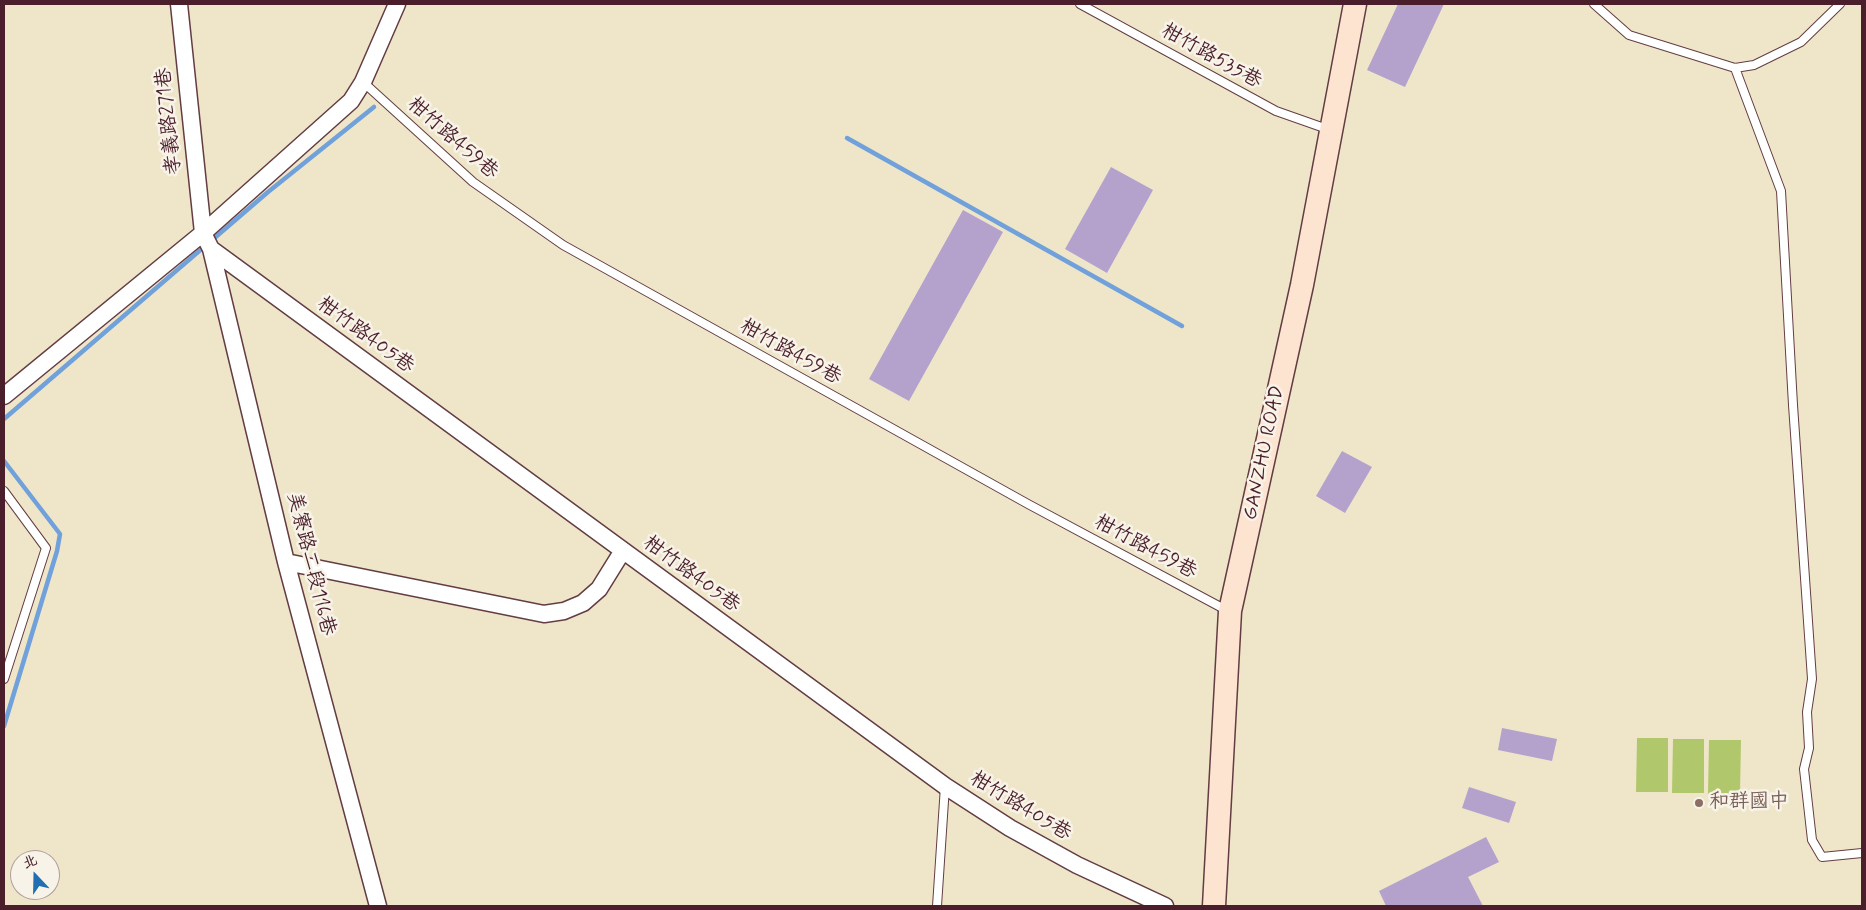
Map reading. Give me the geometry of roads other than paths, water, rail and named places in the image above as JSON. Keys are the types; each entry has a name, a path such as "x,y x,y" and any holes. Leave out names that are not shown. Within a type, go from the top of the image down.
{"street":[{"name":"孝義路271巷","path":"178,4 203,233"},
{"path":"4,396 203,233 351,101 363,82 398,4"},
{"name":"GANZHU ROAD","path":"1214,906 1230,611 1302,285 1355,4"},
{"name":"美寮路二段116巷","path":"203,233 211,249 286,562 378,906"},
{"name":"柑竹路405巷","path":"211,249 622,552 944,786 1010,828 1077,866 1165,906"},
{"path":"286,562 544,614 564,611 583,603 599,589 622,552"}],"lane":[{"name":"柑竹路535巷","path":"1080,4 1276,111 1330,131"},
{"path":"1594,4 1629,35 1735,68 1754,65 1801,42 1840,4"},
{"path":"1735,68 1781,191 1792,405 1812,679 1806,712 1809,748 1804,768 1812,840 1822,857 1862,852"},
{"name":"柑竹路459巷","path":"363,82 473,182 563,245 1028,504 1230,611"},
{"path":"4,491 46,548 4,679"},
{"path":"937,906 944,786"}],"waterway":[{"path":"211,241 268,192 374,107"},
{"path":"847,138 1182,326"},
{"path":"4,419 205,246"},
{"path":"4,461 60,534 57,551 4,726"}],"place":[{"name":"和群國中","path":"1699,803"}]}
